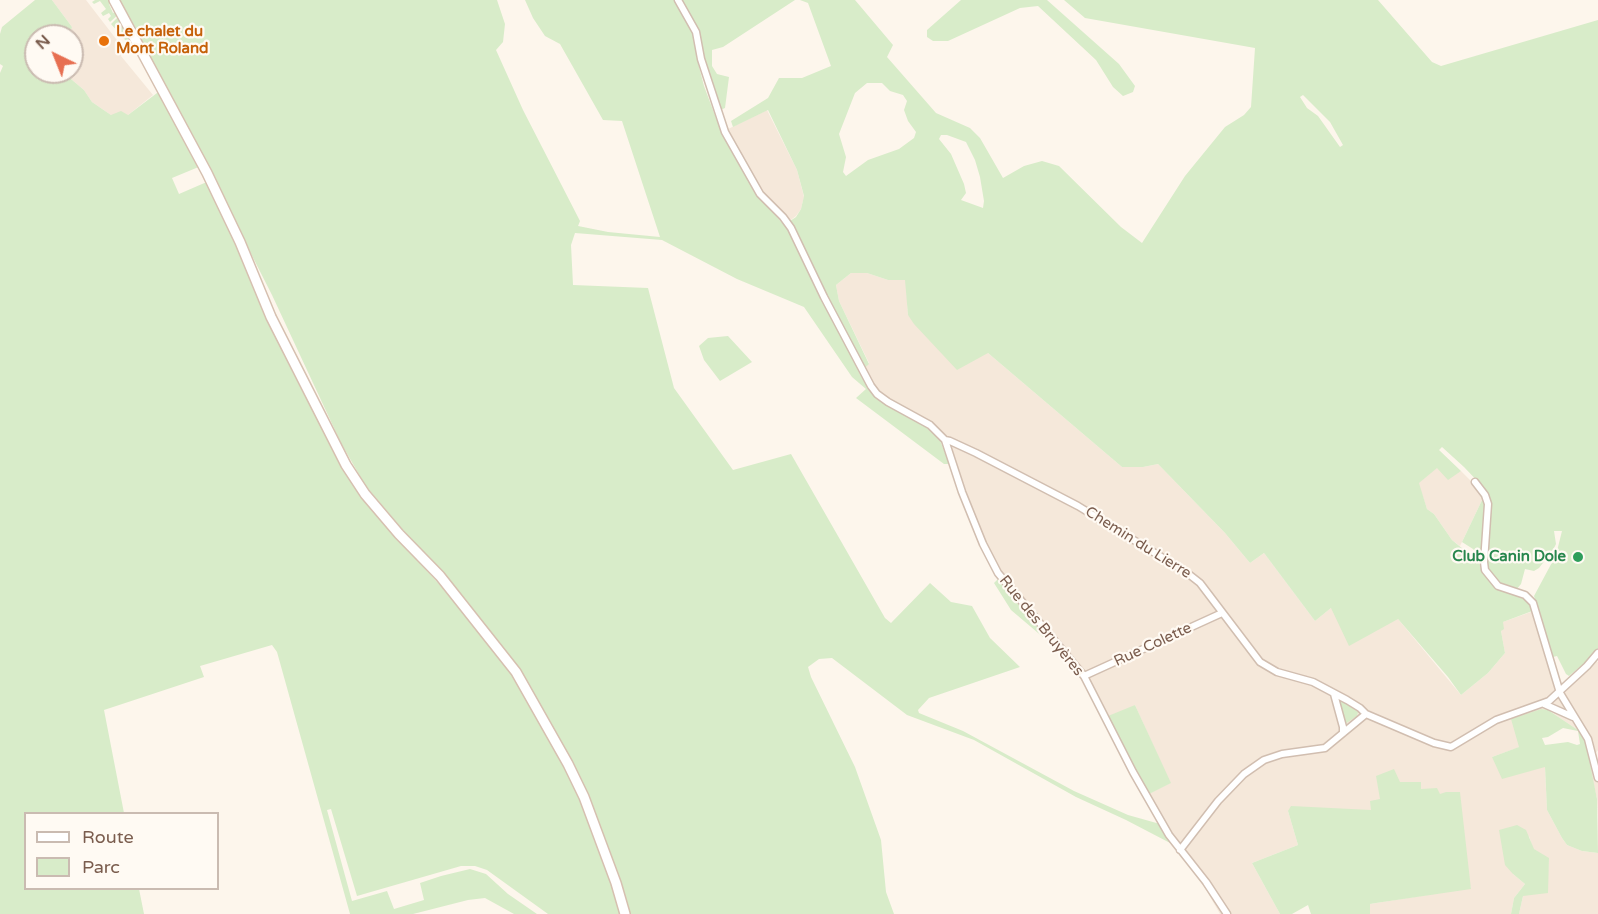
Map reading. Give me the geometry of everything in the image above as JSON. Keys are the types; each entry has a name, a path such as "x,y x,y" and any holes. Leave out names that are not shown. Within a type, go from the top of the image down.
{"street":[{"path":"114,0 207,172 240,242 271,317 346,465 365,494 399,534 440,576 516,672 585,797 625,914"},
{"path":"678,0 696,32 701,59 725,132 760,194 791,228 819,287 877,394 930,425 945,440"},
{"name":"Chemin du Lierre","path":"945,440 976,453 1078,506 1186,572 1200,583 1260,662 1277,672 1312,682 1360,708 1366,714 1434,743 1451,747 1496,720 1544,704"},
{"name":"Rue des Bruyères","path":"945,440 962,492 983,544 998,573 1084,676 1133,772 1169,835 1206,882 1227,914"},
{"path":"1475,482 1485,495 1488,504 1485,570 1502,588 1520,593 1533,603 1560,693 1588,739 1598,778"},
{"name":"Rue Colette","path":"1084,676 1222,613"},
{"path":"1544,704 1560,693 1598,653"},
{"path":"1334,693 1343,727 1342,734"},
{"path":"1544,704 1574,718"},
{"path":"1180,850 1202,820 1244,774 1264,760 1282,754 1324,748 1366,714"}],"shaded area":[{"path":"52,0 86,0 123,48 121,56 153,95 128,115 111,115 92,102 77,84 84,84 84,24 70,24"},
{"path":"767,110 797,170 804,197 801,209 796,216 784,225 760,198 736,160 722,132"},
{"path":"851,273 867,273 888,280 906,280 908,315 988,353 1122,467 1158,464 1225,533 1250,563 1264,553 1315,621 1331,608 1398,619 1461,695 1488,673 1505,653 1501,631 1503,622 1539,609 1564,692 1595,660 1598,662 1598,750 1596,753 1598,816 1597,799 1581,732 1548,710 1520,747 1492,757 1545,767 1547,810 1562,838 1567,845 1582,851 1598,853 1598,914 1519,914 1523,896 1548,871 1549,859 1533,849 1529,836 1513,874 1525,884 1514,898 1511,914 1370,914 1370,904 1471,888 1440,794 1421,789 1421,782 1399,782 1371,810 1288,811 1298,845 1252,863 1280,914 1220,914 1205,888 1168,838 1128,769 1085,685 1038,623 1018,604 998,579 983,549 940,440 931,429 882,401 870,390 858,373 869,363 839,301 836,285","holes":["1135,705 1170,783 1150,793 1114,730"]},
{"path":"1437,467 1461,471 1475,485 1483,498 1460,546 1452,540 1434,514 1427,509 1418,483"}],"green space":[{"path":"35,0 52,0 70,24 24,24 24,84 77,84 92,102 111,115 121,111 128,115 161,90 201,166 172,178 179,194 209,181 264,313 352,484 381,521 464,611 511,669 562,758 581,797 622,914 548,914 487,870 475,866 461,866 357,896 331,809 327,810 352,901 387,891 394,909 424,900 420,883 470,869 486,874 508,894 537,914 514,914 485,898 413,914 350,914 277,652 272,645 200,666 204,677 104,710 124,812 24,812 24,890 139,890 144,914 0,914 0,73 3,66 0,64 2,27"},
{"path":"95,0 111,0 113,2 109,4 113,13 117,11 119,14 110,22 109,13 103,16 101,13 106,9 100,1 94,4 92,2"},
{"path":"117,0 497,0 505,24 503,42 496,50 523,110 580,221 578,226 608,232 660,237 622,121 603,120 560,44 545,36 525,0 795,0 723,47 712,50 712,66 717,74 729,77 725,108 720,110 705,69 704,53 696,55 704,86 719,126 732,152 760,198 784,225 796,217 801,209 804,196 797,170 768,110 733,127 731,121 768,98 779,78 802,78 831,66 808,3 800,0 855,0 893,45 887,57 936,113 970,128 980,138 1003,178 1024,166 1042,161 1059,166 1121,227 1142,243 1185,176 1225,127 1244,115 1251,107 1255,48 1085,18 1064,0 1378,0 1432,62 1441,66 1598,20 1598,651 1584,667 1582,665 1569,676 1566,674 1557,656 1553,657 1534,596 1556,555 1562,531 1554,531 1556,544 1553,550 1548,554 1544,553 1546,559 1539,568 1534,571 1525,569 1521,584 1516,590 1502,586 1489,574 1486,565 1490,498 1485,489 1442,447 1439,450 1461,471 1448,480 1437,468 1419,483 1427,509 1434,514 1452,540 1479,562 1482,572 1495,586 1526,599 1535,610 1503,622 1504,629 1501,631 1505,653 1488,673 1461,695 1398,619 1349,646 1331,608 1315,621 1264,553 1250,563 1225,533 1158,464 1122,467 988,353 957,370 908,315 905,280 888,280 867,273 851,273 836,285 839,301 869,364 859,373 870,390 882,401 931,429 940,440 949,464 944,464 856,398 866,389 852,377 804,307 737,279 662,240 575,233 571,245 573,285 648,288 674,388 733,470 791,454 885,618 891,623 930,583 951,602 972,606 990,638 1020,667 929,698 918,710 919,713 963,731 1074,791 1128,815 1160,824 1172,844 1076,797 974,740 907,715 832,658 819,659 808,667 855,767 881,840 886,892 894,914 630,914 591,801 565,748 514,662 365,485 341,443 272,295","holes":["867,83 882,83 890,91 903,95 907,101 904,110 916,132 914,138 899,149 868,160 846,176 843,172 846,157 839,134 855,93","1303,95 1330,122 1343,145 1340,147 1318,116 1307,108 1300,97","941,135 947,135 966,142 980,177 983,208 961,200 966,193 964,184 951,154 939,139"]},
{"path":"961,0 1047,0 1119,64 1135,86 1133,92 1123,96 1113,87 1096,60 1038,6 1020,8 948,41 933,41 927,37 927,30"},
{"path":"120,15 133,41 130,43 111,24"},
{"path":"728,336 752,362 720,381 704,360 699,346 708,338"},
{"path":"1483,498 1485,504 1481,558 1462,542"},
{"path":"998,579 1047,634 1044,638 1011,610 994,583"},
{"path":"1340,699 1358,712 1357,716 1345,724 1338,700"},
{"path":"1135,705 1171,783 1149,794 1108,716"},
{"path":"1541,709 1548,710 1581,732 1585,739 1597,799 1598,853 1582,851 1567,845 1562,838 1547,810 1545,767 1502,779 1492,757 1519,747 1511,719","holes":["1563,728 1578,731 1580,744 1577,745 1568,742 1545,745 1542,738"]},
{"path":"1394,769 1400,782 1421,782 1421,789 1437,788 1440,794 1460,792 1471,889 1370,904 1370,914 1311,914 1308,905 1292,914 1280,914 1252,863 1298,845 1288,811 1291,806 1371,810 1370,801 1380,799 1376,776"},
{"path":"1517,825 1526,830 1534,849 1549,858 1548,893 1523,896 1519,914 1511,914 1514,898 1525,884 1505,865 1499,830"}],"place":[{"name":"Le chalet du Mont Roland","path":"104,41"},
{"name":"Club Canin Dole","path":"1578,557"}]}
